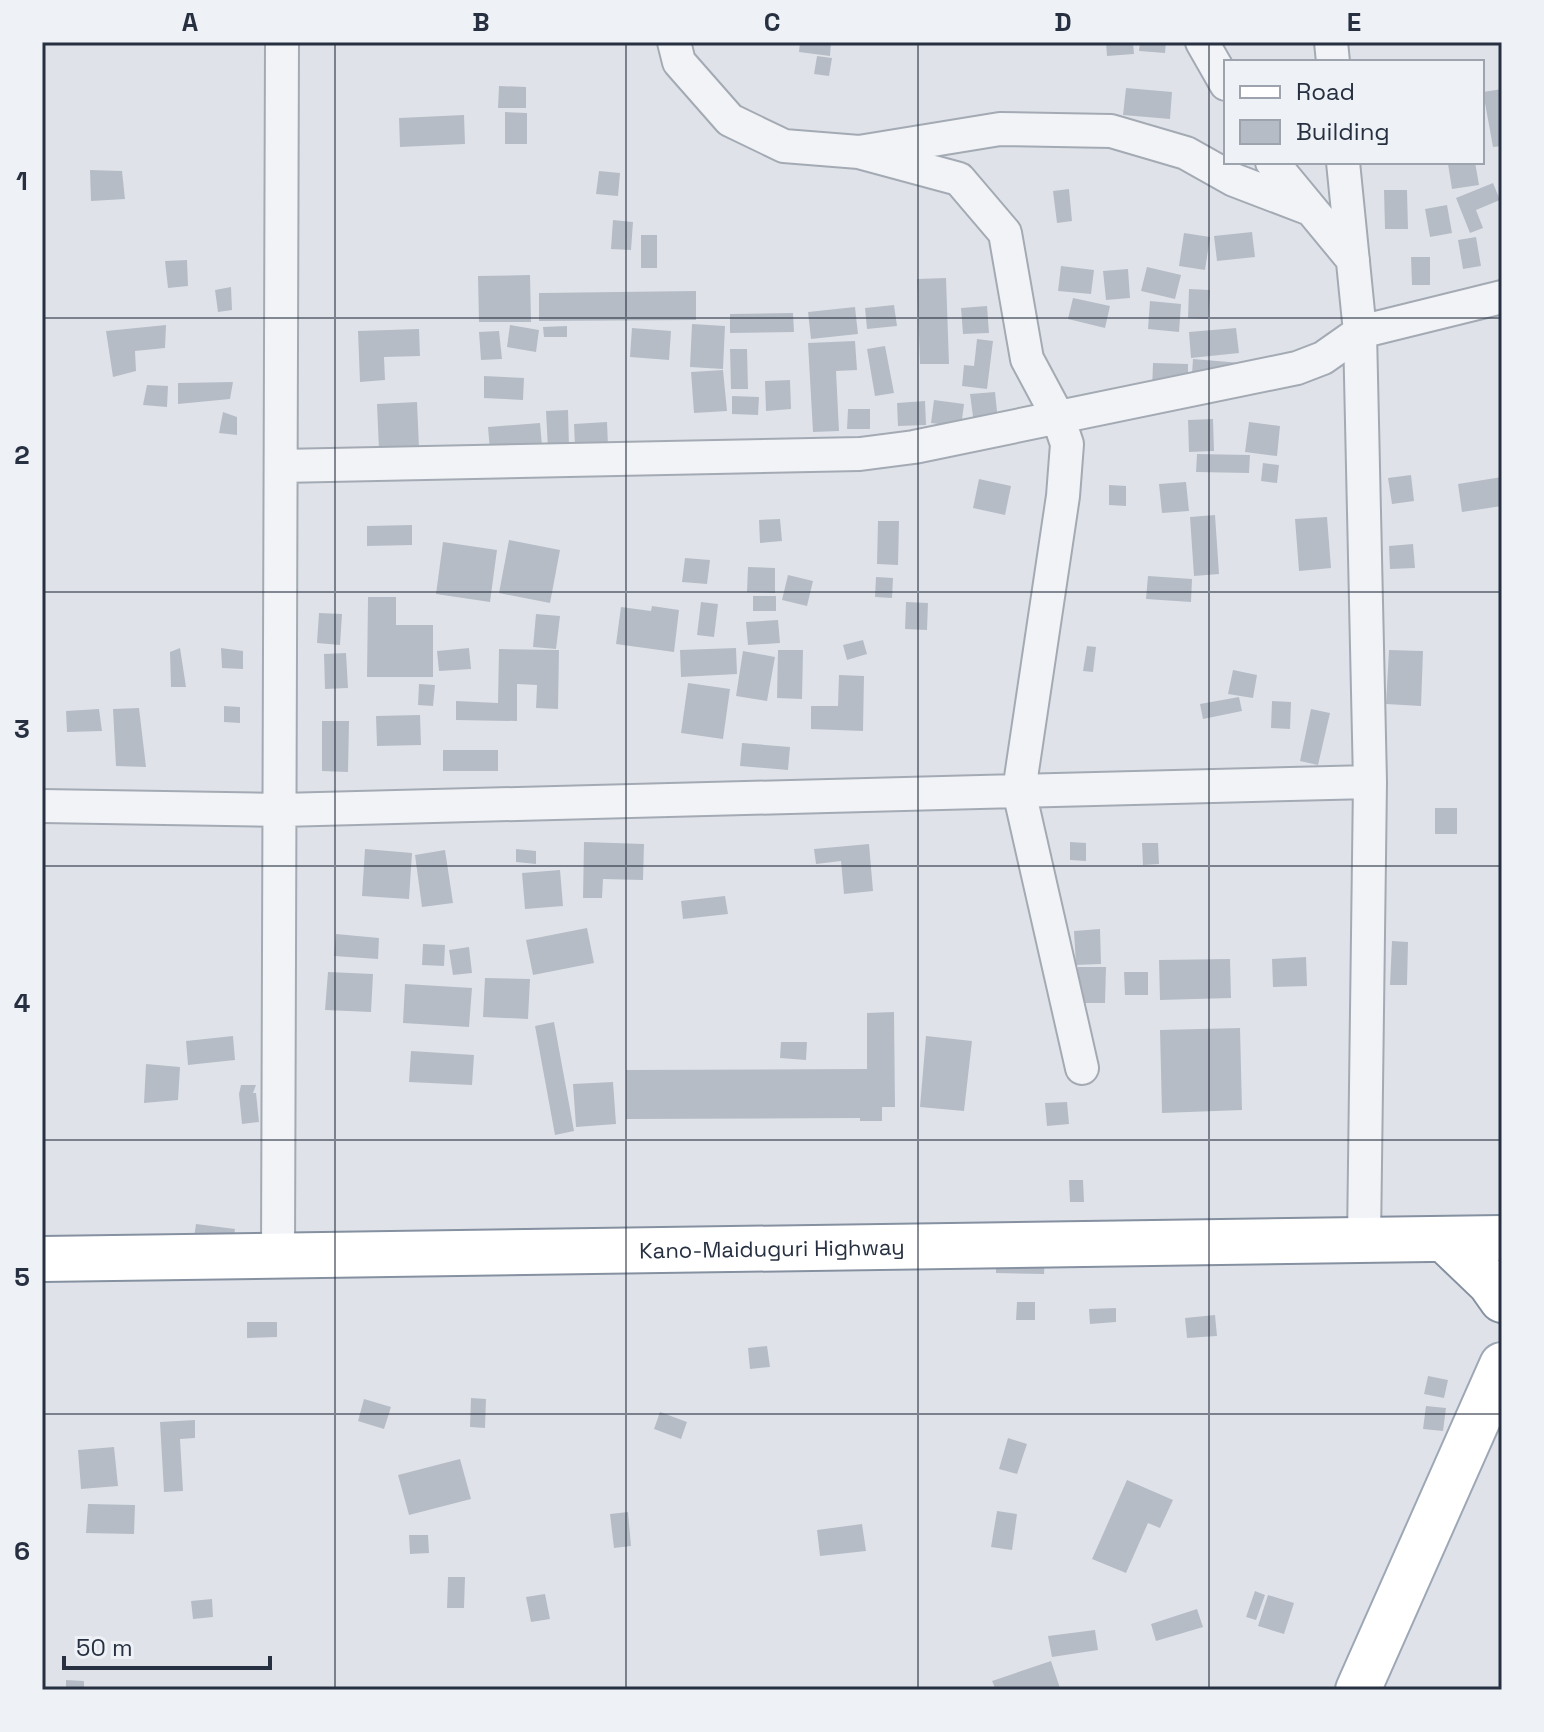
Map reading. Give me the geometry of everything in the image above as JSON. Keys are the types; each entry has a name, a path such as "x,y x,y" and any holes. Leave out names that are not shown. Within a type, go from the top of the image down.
{"main road":[{"name":"Kano-Maiduguri Highway","path":"42,1259 1502,1238"},
{"path":"1444,1239 1490,1283 1502,1300"},
{"path":"1358,1690 1502,1365"}],"street":[{"path":"278,1256 282,42"},
{"path":"674,42 679,62 730,120 784,146 859,152 959,179 1005,233 1027,359 1058,417 1067,444 1063,496 1019,791 1082,1068"},
{"path":"1202,42 1224,80"},
{"path":"859,152 1000,129 1111,131 1186,153 1234,180 1310,209"},
{"path":"1274,164 1353,260"},
{"path":"1343,164 1360,332 1370,782 1364,1240"},
{"path":"281,466 860,454 914,447 1297,368 1323,358 1360,332 1502,297"},
{"path":"42,806 281,810 1370,782"}],"building":[{"path":"800,42 831,42 830,56 799,52"},
{"path":"1106,42 1133,42 1134,54 1107,56"},
{"path":"1140,42 1166,42 1165,53 1139,51"},
{"path":"817,56 832,58 829,76 814,74"},
{"path":"499,86 526,87 526,108 498,108"},
{"path":"1126,88 1172,92 1170,119 1123,115"},
{"path":"1502,89 1502,146 1493,147 1484,92"},
{"path":"505,112 527,113 527,144 505,144"},
{"path":"464,115 465,144 400,147 399,118"},
{"path":"1448,164 1475,164 1479,185 1452,189"},
{"path":"90,170 122,171 125,199 91,201"},
{"path":"599,171 620,173 618,196 596,194"},
{"path":"1493,183 1500,200 1476,210 1483,228 1470,233 1456,198"},
{"path":"1069,189 1072,221 1057,223 1053,191"},
{"path":"1384,190 1407,190 1408,229 1385,229"},
{"path":"1447,205 1452,233 1430,237 1425,209"},
{"path":"613,220 633,222 631,250 611,249"},
{"path":"1252,232 1255,257 1217,261 1214,236"},
{"path":"1184,233 1210,237 1205,270 1179,266"},
{"path":"641,235 657,235 657,268 641,268"},
{"path":"1476,237 1481,266 1463,269 1458,240"},
{"path":"1411,257 1430,257 1430,285 1412,285"},
{"path":"187,260 188,286 168,288 165,261"},
{"path":"1061,266 1094,270 1091,294 1058,291"},
{"path":"1147,267 1181,275 1175,299 1141,291"},
{"path":"1128,269 1130,298 1106,300 1103,271"},
{"path":"530,275 531,322 479,322 478,276"},
{"path":"946,278 949,364 920,364 917,279"},
{"path":"231,287 232,310 218,312 215,290"},
{"path":"1189,289 1210,290 1208,319 1188,318"},
{"path":"696,291 696,320 539,321 539,293"},
{"path":"1073,298 1110,306 1105,328 1068,319"},
{"path":"1150,301 1181,304 1179,332 1148,329"},
{"path":"894,305 897,326 867,329 865,308"},
{"path":"987,306 989,333 963,334 961,308"},
{"path":"855,307 858,334 811,339 808,312"},
{"path":"793,313 794,332 730,333 730,314"},
{"path":"692,324 725,326 723,369 690,367"},
{"path":"166,325 165,348 135,351 136,371 113,377 106,331"},
{"path":"510,325 539,330 536,352 507,347"},
{"path":"567,326 567,337 544,337 543,327"},
{"path":"632,328 671,331 669,360 630,357"},
{"path":"1236,328 1239,353 1191,358 1189,332"},
{"path":"419,329 420,356 384,357 385,380 360,382 358,331"},
{"path":"499,331 502,359 481,360 479,332"},
{"path":"977,339 993,341 987,389 962,386 964,365 974,366"},
{"path":"855,341 857,370 836,371 839,431 813,432 808,343"},
{"path":"885,346 894,393 875,396 867,349"},
{"path":"730,349 747,349 748,389 731,389"},
{"path":"1193,359 1241,363 1191,388"},
{"path":"1153,363 1188,364 1188,391 1152,390"},
{"path":"723,370 727,411 694,413 691,372"},
{"path":"484,376 524,378 523,400 484,398"},
{"path":"790,380 791,409 766,411 765,381"},
{"path":"233,382 230,399 178,404 178,383"},
{"path":"147,385 168,386 167,407 143,405"},
{"path":"995,392 998,421 974,424 970,394"},
{"path":"732,396 759,397 758,415 732,414"},
{"path":"934,400 964,404 961,427 931,423"},
{"path":"925,401 926,425 898,426 897,403"},
{"path":"417,402 419,448 379,450 377,404"},
{"path":"848,409 870,409 870,429 847,429"},
{"path":"568,410 569,448 548,449 546,411"},
{"path":"223,412 237,417 237,435 219,433"},
{"path":"1213,419 1214,451 1189,452 1188,420"},
{"path":"607,422 608,446 575,447 574,424"},
{"path":"1249,422 1280,426 1277,456 1245,452"},
{"path":"540,423 542,446 490,451 488,427"},
{"path":"1197,454 1250,455 1249,473 1196,472"},
{"path":"1263,463 1279,465 1277,483 1261,481"},
{"path":"1411,475 1414,501 1392,504 1388,478"},
{"path":"1502,477 1502,506 1462,512 1458,484"},
{"path":"979,479 1011,486 1005,515 973,508"},
{"path":"1186,482 1189,511 1162,513 1159,484"},
{"path":"1109,485 1126,486 1126,506 1109,505"},
{"path":"1215,515 1219,574 1194,576 1190,517"},
{"path":"1327,517 1331,568 1299,571 1295,519"},
{"path":"780,519 782,541 760,543 759,520"},
{"path":"878,521 899,521 898,565 877,564"},
{"path":"412,525 412,545 367,546 367,526"},
{"path":"509,540 560,550 550,603 499,593"},
{"path":"443,542 497,550 490,602 436,594"},
{"path":"1413,544 1415,568 1390,569 1389,546"},
{"path":"685,558 710,560 707,584 682,582"},
{"path":"748,567 775,568 775,593 747,592"},
{"path":"788,575 813,581 807,606 782,600"},
{"path":"1148,576 1192,579 1191,602 1146,599"},
{"path":"876,577 893,578 892,598 875,597"},
{"path":"753,596 776,596 776,611 753,611"},
{"path":"368,597 396,597 396,625 433,625 433,677 367,677"},
{"path":"701,602 718,604 714,637 697,635"},
{"path":"906,602 928,603 927,630 905,629"},
{"path":"652,606 679,610 674,652 616,644 621,607 651,611"},
{"path":"319,613 342,614 340,645 317,643"},
{"path":"536,614 560,616 556,649 533,647"},
{"path":"778,620 780,643 748,645 746,622"},
{"path":"863,640 867,654 847,660 843,645"},
{"path":"1087,646 1096,647 1093,672 1083,671"},
{"path":"180,648 186,687 171,687 170,652"},
{"path":"221,648 243,651 243,669 222,668"},
{"path":"469,648 471,669 439,671 437,651"},
{"path":"736,648 737,674 681,677 680,650"},
{"path":"499,649 559,650 558,709 536,708 537,685 517,684 517,721 456,720 456,701 498,703"},
{"path":"778,650 803,650 802,699 777,698"},
{"path":"1389,650 1423,651 1421,706 1386,704"},
{"path":"743,651 775,657 767,701 736,696"},
{"path":"346,653 348,688 325,689 324,654"},
{"path":"1233,670 1257,675 1253,698 1228,694"},
{"path":"839,675 864,676 863,731 811,729 811,706 838,706"},
{"path":"688,683 730,689 723,739 681,733"},
{"path":"419,684 435,685 433,706 418,705"},
{"path":"1239,697 1242,711 1203,719 1200,704"},
{"path":"1272,701 1291,702 1290,729 1271,728"},
{"path":"224,706 240,707 240,723 224,722"},
{"path":"139,708 146,767 116,766 113,709"},
{"path":"99,709 102,731 67,732 66,711"},
{"path":"1311,709 1330,713 1318,765 1300,761"},
{"path":"420,715 421,745 377,746 376,716"},
{"path":"322,721 349,721 348,772 322,771"},
{"path":"742,743 790,747 788,770 740,766"},
{"path":"443,750 498,750 498,771 443,771"},
{"path":"1435,808 1457,808 1457,834 1435,834"},
{"path":"584,842 644,844 643,880 603,879 602,898 583,898"},
{"path":"1070,842 1086,843 1086,861 1070,860"},
{"path":"1142,843 1158,843 1159,864 1143,865"},
{"path":"869,844 873,891 844,894 841,861 816,864 814,849"},
{"path":"365,849 412,853 409,899 362,896"},
{"path":"516,849 536,851 536,864 516,862"},
{"path":"445,850 453,903 422,907 415,855"},
{"path":"560,870 563,906 525,909 522,873"},
{"path":"725,896 728,914 683,919 681,901"},
{"path":"587,928 594,963 533,975 526,940"},
{"path":"1100,929 1101,964 1076,965 1074,931"},
{"path":"336,934 379,938 378,959 334,956"},
{"path":"1392,941 1408,942 1407,985 1390,985"},
{"path":"423,944 445,945 444,966 422,965"},
{"path":"469,947 472,973 453,975 449,950"},
{"path":"1306,957 1307,986 1273,987 1272,959"},
{"path":"1230,959 1231,998 1160,1000 1159,960"},
{"path":"1078,967 1106,967 1105,1003 1077,1003"},
{"path":"328,972 373,974 371,1012 325,1010"},
{"path":"1124,972 1148,972 1148,995 1125,995"},
{"path":"485,978 530,979 528,1019 483,1017"},
{"path":"405,984 472,988 469,1027 403,1023"},
{"path":"894,1012 895,1107 882,1107 882,1121 860,1121 860,1118 626,1119 626,1070 867,1069 867,1013"},
{"path":"554,1022 574,1131 555,1135 535,1026"},
{"path":"1240,1028 1242,1110 1162,1113 1160,1030"},
{"path":"233,1036 235,1060 188,1065 186,1041"},
{"path":"926,1036 972,1041 964,1111 920,1107"},
{"path":"781,1042 807,1042 806,1060 780,1058"},
{"path":"411,1051 474,1055 472,1085 409,1082"},
{"path":"146,1064 180,1067 178,1100 144,1103"},
{"path":"613,1082 616,1124 576,1127 573,1084"},
{"path":"241,1085 256,1085 253,1093 256,1093 259,1122 242,1124"},
{"path":"1067,1102 1069,1124 1047,1126 1045,1103"},
{"path":"1069,1180 1083,1180 1084,1202 1070,1202"},
{"path":"196,1224 235,1229 232,1250 193,1244"},
{"path":"996,1256 1045,1257 1044,1274 996,1273"},
{"path":"1017,1302 1035,1302 1035,1320 1016,1320"},
{"path":"1116,1308 1116,1322 1090,1324 1089,1309"},
{"path":"1215,1315 1217,1336 1187,1338 1185,1318"},
{"path":"247,1322 277,1322 277,1337 247,1338"},
{"path":"767,1346 770,1367 750,1369 748,1348"},
{"path":"1428,1376 1448,1380 1444,1398 1424,1394"},
{"path":"471,1398 486,1399 485,1428 470,1427"},
{"path":"364,1399 391,1407 384,1429 358,1421"},
{"path":"1426,1406 1446,1408 1443,1431 1423,1429"},
{"path":"660,1412 687,1422 681,1439 654,1429"},
{"path":"195,1420 195,1438 180,1439 183,1491 164,1492 160,1422"},
{"path":"1008,1438 1027,1444 1017,1474 999,1469"},
{"path":"114,1447 118,1486 81,1489 78,1450"},
{"path":"460,1459 471,1499 409,1515 398,1475"},
{"path":"1127,1480 1173,1500 1160,1528 1148,1523 1126,1573 1092,1559"},
{"path":"88,1504 135,1505 134,1534 86,1533"},
{"path":"997,1511 1017,1514 1012,1550 991,1547"},
{"path":"628,1512 631,1546 614,1548 610,1514"},
{"path":"862,1524 866,1551 820,1556 817,1530"},
{"path":"409,1535 428,1535 429,1553 410,1554"},
{"path":"448,1577 465,1577 464,1608 447,1608"},
{"path":"1255,1591 1265,1595 1256,1620 1246,1617"},
{"path":"545,1594 550,1619 531,1622 526,1597"},
{"path":"1268,1595 1294,1603 1284,1634 1258,1626"},
{"path":"212,1599 213,1617 193,1619 191,1601"},
{"path":"1197,1609 1203,1627 1156,1641 1151,1624"},
{"path":"1095,1630 1098,1650 1052,1657 1048,1636"},
{"path":"1051,1661 1060,1688 996,1690 992,1681"},
{"path":"66,1680 84,1681 84,1690 66,1690"}]}
